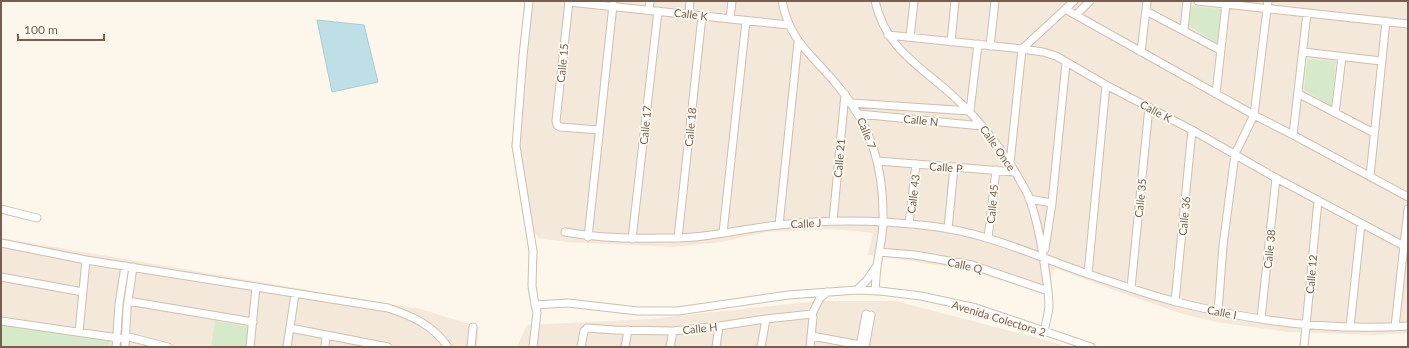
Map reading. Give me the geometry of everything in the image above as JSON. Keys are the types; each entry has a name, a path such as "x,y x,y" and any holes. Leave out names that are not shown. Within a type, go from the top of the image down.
{"street":[{"path":"529,1 516,146 533,251 532,286 536,312 533,347"},
{"name":"Calle K","path":"569,1 611,4 649,10 789,25"},
{"name":"Calle 15","path":"569,1 556,121 557,125 560,127 600,130"},
{"path":"649,10 650,1"},
{"path":"689,14 690,1"},
{"path":"730,19 732,1"},
{"name":"Calle 7","path":"782,1 789,25 798,42 829,74 852,103 859,114 872,142 878,161 882,193 883,222 875,291"},
{"name":"Calle Once","path":"875,1 882,23 888,35 898,48 912,62 970,111 990,134 1010,163 1030,198 1039,231 1048,291 1049,308 1044,331"},
{"path":"910,37 914,1"},
{"path":"951,42 955,1"},
{"path":"990,46 995,1"},
{"path":"1010,163 1022,49 1074,1"},
{"path":"1076,15 1090,1"},
{"path":"1141,52 1147,1"},
{"path":"1184,30 1187,1"},
{"path":"1198,1 1408,24"},
{"path":"1218,312 1223,246 1235,154 1254,115 1268,1"},
{"path":"588,237 600,130 611,4"},
{"path":"1216,94 1226,4"},
{"path":"1066,9 1216,94 1370,176 1408,198"},
{"path":"1146,10 1220,50"},
{"name":"Calle 17","path":"632,239 658,11"},
{"path":"1293,135 1299,94 1307,13"},
{"name":"Calle 18","path":"678,238 702,16"},
{"path":"723,233 746,21"},
{"path":"1370,176 1386,21"},
{"path":"1040,33 1037,37 1036,43 1037,47 1043,52"},
{"name":"Calle K","path":"888,35 1022,49 1043,52 1056,56 1066,63 1192,130 1276,178 1404,246"},
{"path":"779,225 798,42"},
{"path":"970,111 978,44"},
{"path":"1303,52 1382,61"},
{"path":"1335,113 1342,57"},
{"path":"1044,258 1052,203 1066,63"},
{"path":"1088,274 1106,85"},
{"name":"Calle 21","path":"833,221 845,94"},
{"path":"1299,94 1374,133"},
{"name":"Calle N","path":"852,103 970,111"},
{"name":"Calle 35","path":"1131,288 1149,107"},
{"name":"Calle N","path":"859,114 982,126"},
{"name":"Calle 36","path":"1175,302 1192,130"},
{"name":"Calle P","path":"878,161 1015,172"},
{"name":"Calle 43","path":"909,224 916,164"},
{"path":"948,229 954,167"},
{"name":"Calle 45","path":"988,238 996,170"},
{"name":"Calle 38","path":"1261,319 1276,178"},
{"path":"1030,198 1052,203"},
{"name":"Calle 12","path":"1304,347 1318,200"},
{"path":"1,208 37,218"},
{"path":"1395,327 1408,209"},
{"name":"Calle J","path":"565,232 588,237 632,239 678,238 702,237 779,225 833,221 883,222 948,229 988,238 1044,258"},
{"path":"1350,327 1361,224"},
{"path":"1,243 86,260 388,308 414,317 441,337 448,347"},
{"name":"Calle Q","path":"879,252 915,255 972,266 1048,291"},
{"name":"Calle I","path":"1044,258 1175,302 1218,312 1306,324 1350,327 1408,326"},
{"path":"79,332 86,260"},
{"path":"116,347 119,304 125,266"},
{"path":"857,290 867,280 877,266"},
{"path":"125,341 128,301 133,267"},
{"path":"1,277 83,292"},
{"path":"250,347 256,287"},
{"name":"Avenida Colectora 2","path":"535,305 568,303 638,311 678,311 788,295 857,290 875,291 921,296 976,308 1091,347"},
{"path":"810,347 814,317 812,314 820,298 827,292"},
{"path":"288,347 295,294"},
{"path":"128,301 253,322"},
{"name":"Calle H","path":"581,347 584,331 587,328 673,331 812,314"},
{"path":"812,336 862,346 868,314"},
{"path":"761,347 766,319"},
{"path":"1,321 168,347"},
{"path":"716,347 719,326"},
{"path":"471,347 473,327"},
{"path":"290,328 388,347"},
{"path":"625,347 628,330"},
{"path":"670,347 673,331"},
{"path":"325,347 326,335"}],"shaded area":[{"path":"531,1 1408,1 1408,333 1375,335 1289,332 1216,322 1183,314 1055,268 1044,294 964,269 868,255 873,233 836,229 766,232 721,242 673,247 567,242 539,238 531,229 522,201 517,180 514,149"},
{"path":"1,238 420,309 479,327 477,347 1,347"},
{"path":"818,301 896,301 1067,347 517,347 527,325 650,319"}],"green space":[{"path":"1193,6 1221,9 1217,43 1189,26 1191,8"},
{"path":"1307,59 1336,61 1331,106 1304,90"},
{"path":"215,321 249,327 246,347 211,347"},
{"path":"1,323 110,338 109,347 1,347"}],"water":[{"path":"317,20 364,25 378,82 332,92"}]}
